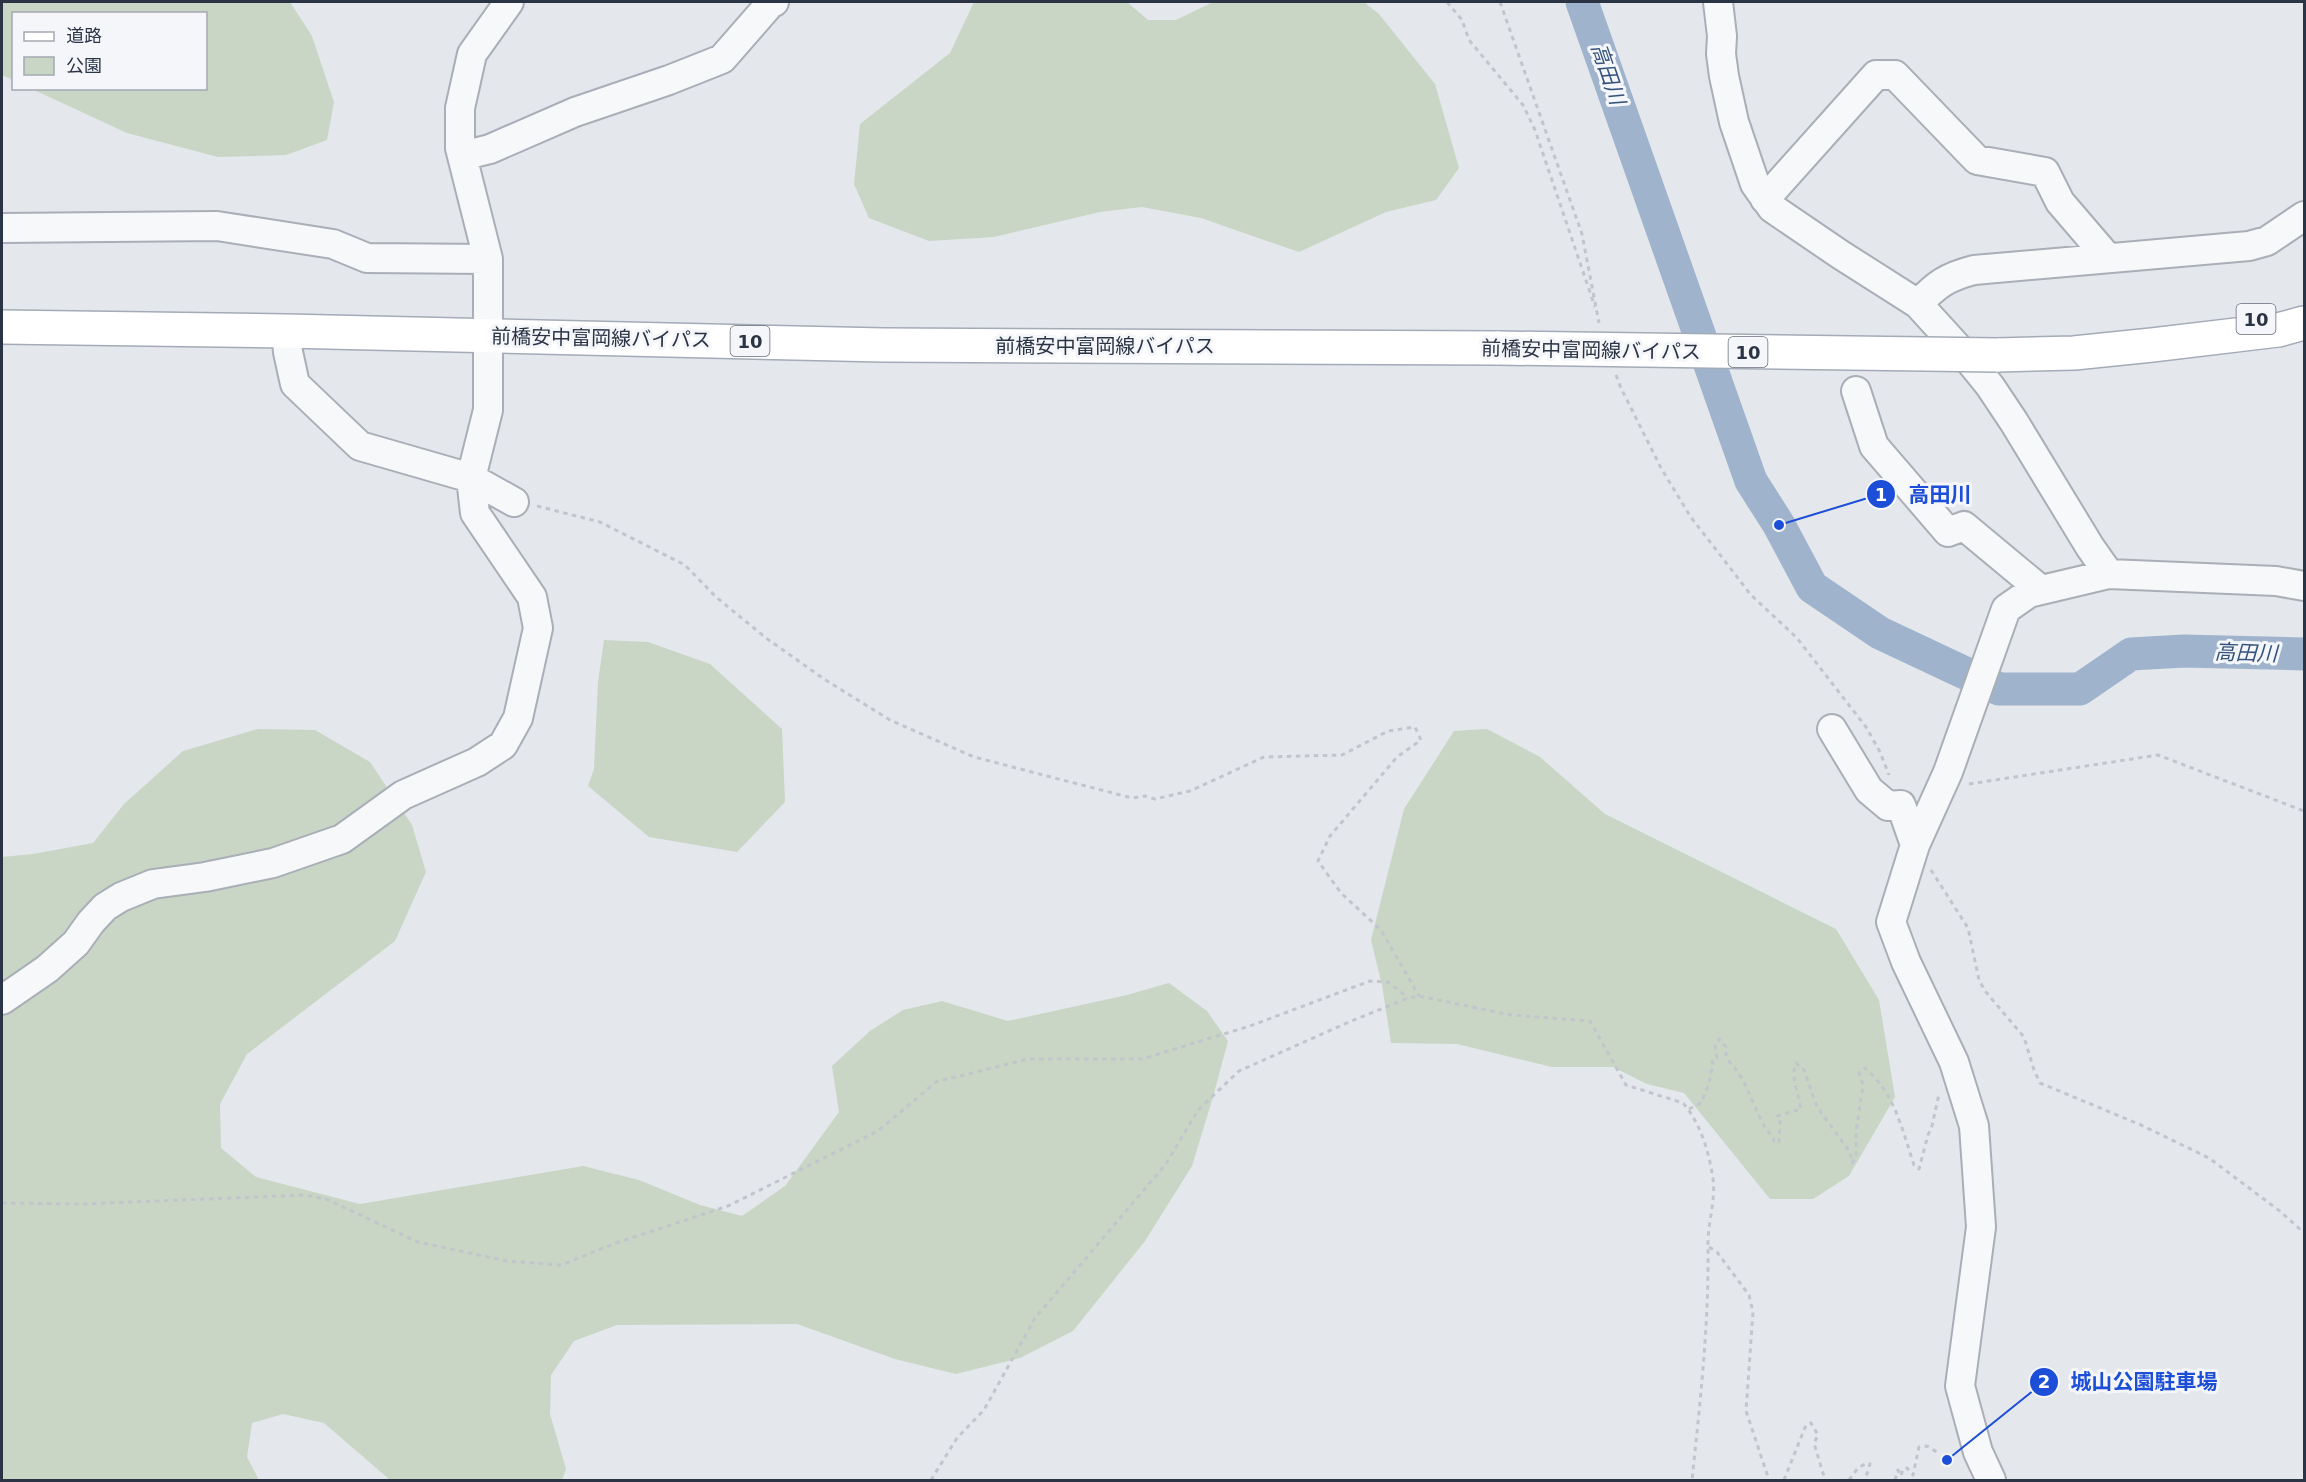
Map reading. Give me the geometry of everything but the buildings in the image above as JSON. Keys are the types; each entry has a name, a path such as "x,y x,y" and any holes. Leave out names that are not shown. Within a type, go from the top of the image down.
{"main road":[{"name":"前橋安中富岡線バイパス","path":"2208,337 2304,302"},
{"name":"前橋安中富岡線バイパス","path":"2,327 895,345 1499,348 1996,355 2074,353 2152,345 2278,330 2304,323"}],"street":[{"path":"2,1000 47,969 69,950 105,907 121,897 153,884 205,877 273,863 342,839 403,795 477,762 503,745 518,718 538,628 532,597 475,513 471,478 488,410 488,259 460,148 460,108 472,54 509,2"},
{"path":"462,156 490,148 574,112 669,81 722,59 774,2"},
{"path":"1718,2 1722,36 1720,54 1734,122 1755,184 1772,208 1918,304 1990,386 2109,574"},
{"path":"1765,198 1876,75 1895,75 1977,160 2045,172 2060,202 2108,258"},
{"path":"1918,304 1937,284 1952,275 1974,270 2249,246 2268,241 2304,216"},
{"path":"2,228 217,226 333,244 367,258 488,259"},
{"path":"286,331 295,384 360,446 471,478 514,502"},
{"path":"1856,391 1874,446 1948,532 1964,526 2041,590"},
{"path":"1991,1480 1978,1452 1960,1386 1981,1227 1974,1126 1954,1062 1906,962 1891,922 1915,845 1944,780 2006,609 2029,593 2109,574 2276,581 2304,586"},
{"path":"1832,729 1869,790 1888,806 1900,806 1915,845"}],"path":[{"path":"1447,2 1462,20 1469,40 1523,105 1531,122 1590,295 1599,314"},
{"path":"1500,2 1582,234 1600,327"},
{"path":"1614,368 1621,388 1656,458 1690,516 1751,595 1797,638 1866,727 1880,752 1900,806"},
{"path":"514,502 600,522 642,542 685,565 716,597 766,638 824,679 890,720 974,757 1041,776 1131,798 1145,796 1155,799 1190,791 1264,757 1342,755 1388,731 1415,728 1421,740 1397,757 1330,836 1318,861 1341,892 1381,930 1419,996"},
{"path":"1944,780 2158,755 2304,811"},
{"path":"1915,845 1968,928 1979,980 1985,991 2024,1037 2040,1083 2141,1125 2209,1158 2281,1212 2304,1233"},
{"path":"2,1203 82,1204 304,1195 326,1199 418,1242 507,1261 561,1265 616,1243 728,1206 878,1131 936,1082 1028,1059 1142,1059 1250,1026 1370,981 1388,981 1408,998"},
{"path":"931,1480 957,1438 984,1410 1035,1318 1166,1164 1198,1110 1239,1071 1408,998 1419,996 1511,1015 1550,1020 1590,1021 1626,1085 1683,1103 1689,1109 1704,1139 1714,1181 1708,1246 1704,1354 1692,1480"},
{"path":"1689,1109 1701,1103 1709,1084 1712,1062 1717,1058 1716,1043 1719,1039 1726,1047 1725,1053 1728,1060 1747,1086 1765,1129 1774,1141 1779,1143 1780,1122 1777,1116 1801,1109 1794,1070 1796,1063 1804,1070 1817,1107 1850,1152 1852,1163 1856,1158 1856,1132 1863,1085 1859,1073 1865,1068 1887,1092 1914,1166 1918,1169 1932,1126 1938,1096 1954,1062"},
{"path":"1708,1246 1717,1252 1749,1294 1753,1312 1746,1411 1769,1480"},
{"path":"1784,1480 1803,1430 1811,1423 1818,1435 1814,1443 1825,1480"},
{"path":"1894,1480 1898,1470 1902,1476 1903,1468 1907,1468 1912,1475 1919,1448 1927,1446 1938,1452"},
{"path":"1849,1480 1858,1468 1867,1463 1870,1464 1865,1480"}],"green space":[{"path":"2,2 290,2 312,36 334,102 327,140 286,155 218,157 127,133 34,90 207,90 207,12 12,12 12,80 2,75"},
{"path":"974,2 1127,2 1148,20 1176,20 1213,2 1364,2 1379,14 1435,84 1459,168 1436,200 1386,212 1299,252 1201,218 1142,207 1100,212 994,237 929,241 869,218 854,184 860,124 950,53"},
{"path":"604,640 648,642 710,664 782,729 785,802 737,852 649,837 588,786 594,769 598,682"},
{"path":"258,729 315,730 370,762 412,825 426,872 395,941 247,1054 220,1104 221,1148 256,1177 360,1204 583,1166 639,1180 700,1205 742,1216 785,1186 839,1112 832,1066 870,1031 903,1010 942,1001 1008,1021 1127,995 1169,983 1207,1011 1228,1041 1192,1166 1145,1241 1073,1331 1020,1358 956,1374 895,1359 797,1324 617,1325 574,1341 551,1375 550,1414 566,1469 562,1480 390,1480 324,1423 283,1414 252,1423 247,1457 259,1480 2,1480 2,857 93,843 124,804 183,751"},
{"path":"1487,729 1540,757 1605,814 1836,929 1879,1000 1895,1097 1849,1176 1813,1199 1770,1199 1684,1093 1647,1084 1613,1067 1552,1067 1457,1044 1391,1043 1382,985 1371,940 1404,809 1454,731"}],"waterway":[{"name":"高田川","path":"1582,2 1751,481 1779,525 1812,587 1880,633 1999,689 2080,689 2131,654 2184,651 2304,654"}],"place":[{"name":"高田川","path":"1779,525"},
{"name":"城山公園駐車場","path":"1947,1460"}]}
